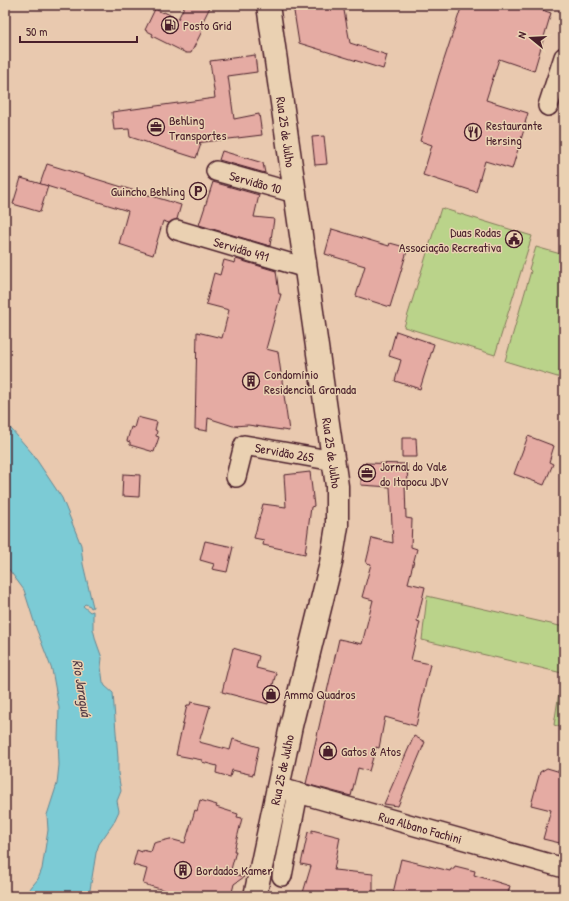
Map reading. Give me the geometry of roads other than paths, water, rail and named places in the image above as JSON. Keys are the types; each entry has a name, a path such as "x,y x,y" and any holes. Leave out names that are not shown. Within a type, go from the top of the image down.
{"main road":[{"name":"Rua 25 de Julho","path":"255,896 288,790 337,526 337,486 334,461 268,5"}],"street":[{"path":"548,106 564,57"},
{"name":"Servidão 10","path":"216,171 295,193"},
{"name":"Servidão 491","path":"178,230 306,268"},
{"name":"Servidão 265","path":"236,477 244,445 334,461"},
{"path":"282,876 288,790"},
{"name":"Rua Albano Fachini","path":"288,790 564,868"}],"water":[{"name":"Rio Jaraguá","path":"5,422 32,453 62,498 81,545 83,564 93,607 91,608 85,604 83,606 90,612 93,611 93,629 102,658 101,667 103,682 105,686 113,693 118,773 121,791 117,801 119,811 113,824 99,844 96,853 89,896 24,896 38,879 42,869 48,830 47,815 57,784 59,765 59,708 52,670 36,628 24,590 7,567 5,561 5,540 7,528 5,523"}],"place":[{"name":"Posto Grid","path":"170,25"},
{"name":"Behling Transportes","path":"156,127"},
{"name":"Restaurante Hersing","path":"473,132"},
{"name":"Guincho Behling","path":"198,191"},
{"name":"Duas Rodas Associação Recreativa","path":"514,239"},
{"name":"Condomínio Residencial Granada","path":"251,381"},
{"name":"Jornal do Vale do Itapocu JDV","path":"367,473"},
{"name":"Ammo Quadros","path":"271,694"},
{"name":"Gatos & Atos","path":"328,751"},
{"name":"Bordados Kamer","path":"183,870"}]}
